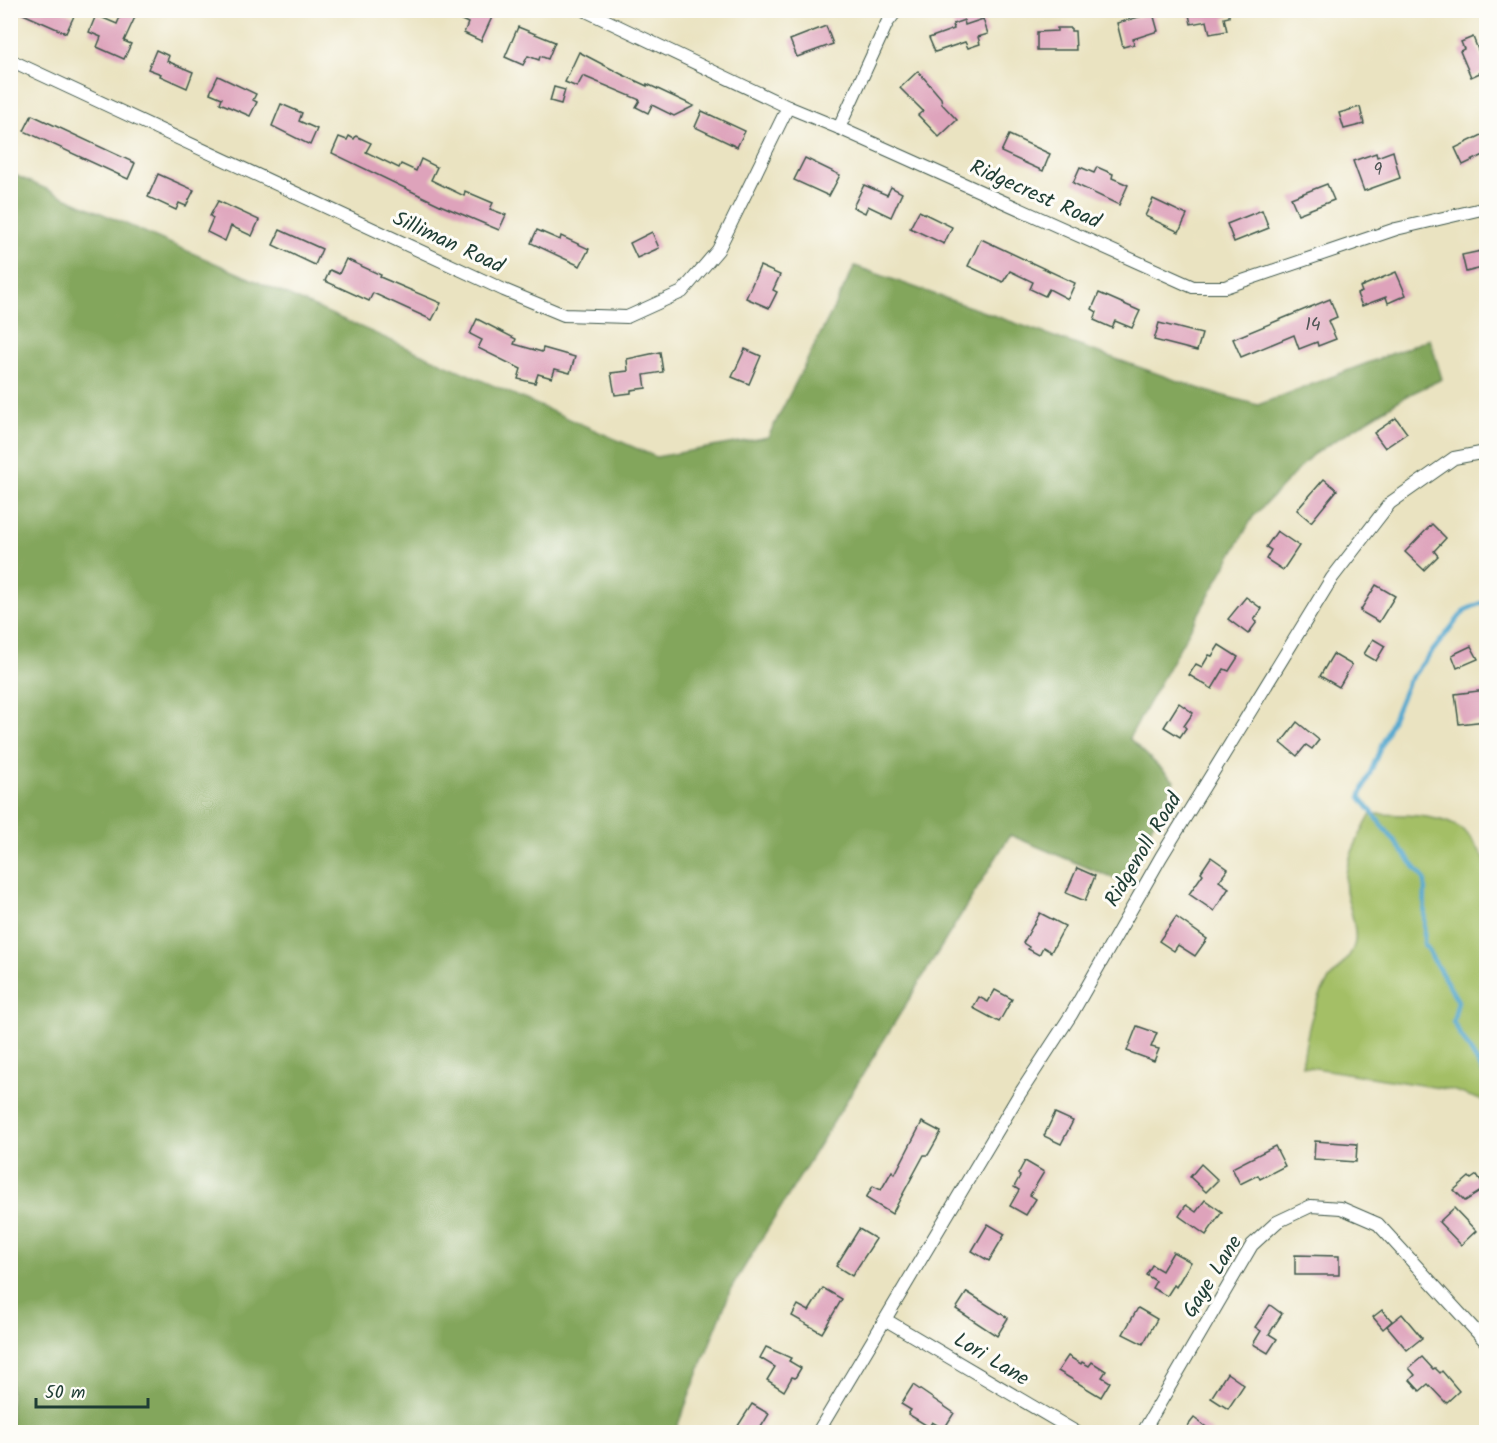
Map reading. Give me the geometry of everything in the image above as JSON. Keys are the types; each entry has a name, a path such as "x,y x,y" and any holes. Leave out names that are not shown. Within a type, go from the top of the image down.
{"street":[{"path":"839,128 887,23 897,10"},
{"name":"Ridgecrest Road","path":"585,11 788,107 1193,287 1225,287 1396,229 1486,208"},
{"name":"Silliman Road","path":"10,60 504,290 564,315 627,317 682,292 718,249 788,107"},
{"name":"Ridgenoll Road","path":"818,1432 1017,1098 1071,1015 1161,857 1332,578 1390,503 1454,458 1486,452"},
{"name":"Gaye Lane","path":"1143,1432 1252,1245 1277,1222 1311,1206 1341,1208 1378,1224 1486,1341"},
{"name":"Lori Lane","path":"886,1320 1076,1432"}],"green space":[{"path":"10,173 656,457 768,437 855,266 1206,391 1258,405 1430,339 1442,379 1406,396 1312,455 1253,517 1129,738 1174,781 1124,883 1010,835 732,1287 675,1432 11,1432"},
{"path":"1371,814 1419,816 1455,825 1470,837 1486,861 1486,1102 1452,1090 1302,1066 1308,1033 1317,1003 1327,983 1354,947 1355,930 1345,885 1346,874 1352,854"}],"building":[{"path":"14,10 60,10 74,16 66,33"},
{"path":"123,10 136,15 124,41 131,44 124,59 97,47 101,37 89,32 96,15 117,24"},
{"path":"440,10 484,10 493,15 481,41 464,33 468,23"},
{"path":"1188,10 1229,10 1229,17 1224,18 1227,31 1210,34 1207,21 1191,24"},
{"path":"1153,13 1158,31 1133,39 1134,44 1123,47 1117,23"},
{"path":"983,19 988,34 978,37 980,44 968,48 965,42 935,52 929,38 954,29 953,24 964,20 965,25"},
{"path":"826,26 833,44 797,57 790,40"},
{"path":"518,27 555,42 548,59 540,56 539,60 528,56 523,65 505,57"},
{"path":"1057,28 1071,28 1071,31 1075,31 1076,50 1037,50 1037,32 1057,31"},
{"path":"1473,37 1486,70 1471,77 1460,51 1464,49 1461,42"},
{"path":"156,50 169,56 167,61 193,72 187,88 148,69"},
{"path":"579,52 621,74 694,106 674,116 652,105 648,113 636,107 640,100 583,76 577,87 565,82"},
{"path":"918,71 957,120 939,137 918,115 923,111 900,88"},
{"path":"218,76 256,94 253,100 257,102 250,116 220,103 222,98 210,93"},
{"path":"554,87 565,90 561,104 550,101"},
{"path":"281,104 302,113 299,121 317,129 310,145 272,126"},
{"path":"1360,107 1364,124 1344,129 1339,113"},
{"path":"702,111 745,131 737,147 695,127"},
{"path":"32,115 135,163 128,179 24,131"},
{"path":"1486,133 1486,154 1463,165 1455,148"},
{"path":"1009,135 1050,154 1043,171 1001,152"},
{"path":"349,136 354,139 356,136 371,143 366,152 399,168 401,164 416,171 421,159 437,167 431,180 464,196 465,191 493,203 490,209 506,215 499,230 440,205 332,153 339,137 347,140"},
{"path":"1393,151 1400,178 1364,191 1353,161 1376,153 1377,157"},
{"path":"805,158 840,175 829,196 794,180"},
{"path":"1080,167 1094,173 1097,167 1113,174 1112,178 1128,185 1119,205 1073,183"},
{"path":"158,174 194,190 186,206 179,203 176,210 148,197"},
{"path":"1327,184 1334,200 1298,214 1291,198"},
{"path":"864,185 887,195 891,187 902,193 891,217 868,206 865,213 853,207"},
{"path":"1153,199 1187,215 1179,232 1145,216"},
{"path":"218,201 259,220 252,236 231,226 225,241 207,232 213,218 210,216"},
{"path":"1262,210 1269,228 1234,242 1227,224"},
{"path":"919,211 952,227 944,244 910,228"},
{"path":"280,230 322,249 315,265 273,245"},
{"path":"537,230 560,240 561,236 589,249 580,266 531,243"},
{"path":"652,232 659,248 637,258 630,243"},
{"path":"981,239 1075,283 1068,299 1049,289 1045,296 1030,289 1033,282 1010,271 1003,282 968,266"},
{"path":"1486,250 1486,267 1466,272 1462,255"},
{"path":"346,259 381,275 380,277 441,303 432,320 373,293 369,301 325,281 330,270 339,274"},
{"path":"760,266 780,275 773,290 777,292 769,308 746,298"},
{"path":"1396,272 1406,295 1388,303 1386,297 1362,306 1357,294 1362,292 1360,287"},
{"path":"1099,293 1140,311 1132,328 1115,321 1112,328 1094,320 1097,312 1092,309"},
{"path":"1330,299 1337,317 1328,321 1336,339 1318,346 1317,342 1299,349 1294,335 1241,357 1233,339"},
{"path":"477,319 516,339 514,344 542,352 543,348 575,357 570,373 555,369 552,378 538,374 535,383 518,379 521,369 478,348 482,340 470,334"},
{"path":"1159,323 1202,334 1197,351 1154,340"},
{"path":"745,349 761,356 749,384 732,377"},
{"path":"660,352 663,372 644,375 646,388 615,395 611,373 628,371 627,359"},
{"path":"1396,418 1407,433 1385,448 1374,433"},
{"path":"1324,479 1337,490 1311,522 1297,510"},
{"path":"1432,524 1446,538 1434,551 1438,556 1424,570 1405,552"},
{"path":"1277,531 1299,546 1283,570 1266,559 1271,550 1266,547"},
{"path":"1376,585 1395,596 1379,622 1360,611"},
{"path":"1246,597 1262,609 1254,620 1257,622 1248,634 1228,619"},
{"path":"1373,639 1385,646 1376,661 1364,654"},
{"path":"1219,645 1238,657 1229,671 1224,669 1212,689 1189,675 1196,664 1202,667"},
{"path":"1471,646 1478,659 1457,668 1452,655"},
{"path":"1333,654 1352,665 1339,687 1320,676"},
{"path":"1486,690 1486,721 1459,724 1455,694"},
{"path":"1179,703 1193,713 1180,737 1164,727"},
{"path":"1297,722 1319,740 1312,749 1306,745 1297,756 1281,743"},
{"path":"1211,857 1228,869 1219,881 1229,888 1214,911 1189,894 1203,874 1201,872"},
{"path":"1077,868 1095,876 1085,901 1066,893"},
{"path":"1040,913 1065,926 1051,952 1043,947 1039,955 1023,943"},
{"path":"1176,917 1207,939 1195,956 1178,945 1174,951 1159,941"},
{"path":"995,990 1012,999 999,1022 973,1008 979,997 988,1002"},
{"path":"1137,1026 1157,1033 1151,1047 1159,1049 1154,1061 1127,1051"},
{"path":"1055,1113 1073,1121 1061,1144 1044,1136"},
{"path":"922,1122 941,1132 928,1155 924,1155 892,1214 866,1198 873,1186 881,1190 892,1171 895,1174"},
{"path":"1315,1141 1357,1144 1356,1162 1314,1159"},
{"path":"1275,1146 1285,1166 1260,1179 1258,1175 1240,1184 1232,1168"},
{"path":"1025,1161 1044,1172 1030,1195 1036,1199 1026,1215 1010,1206 1019,1190 1014,1187"},
{"path":"1201,1164 1218,1180 1206,1192 1190,1177"},
{"path":"1477,1175 1486,1188 1465,1201 1454,1190 1469,1177 1471,1179"},
{"path":"1205,1200 1222,1212 1206,1235 1179,1216 1186,1205 1196,1212"},
{"path":"1454,1208 1476,1231 1461,1245 1439,1222"},
{"path":"988,1224 1005,1234 989,1261 972,1251"},
{"path":"859,1229 876,1239 852,1276 836,1266"},
{"path":"1173,1252 1191,1262 1176,1287 1174,1285 1167,1296 1152,1288 1156,1281 1146,1275 1152,1265 1162,1271"},
{"path":"1295,1255 1339,1256 1339,1275 1295,1275"},
{"path":"823,1288 842,1299 822,1333 792,1316 798,1305 809,1311"},
{"path":"967,1292 1008,1318 997,1336 956,1309"},
{"path":"1270,1305 1282,1314 1269,1334 1277,1339 1268,1353 1253,1344 1261,1331 1255,1327"},
{"path":"1138,1308 1157,1319 1143,1344 1123,1334"},
{"path":"1382,1310 1392,1321 1383,1329 1373,1317"},
{"path":"1402,1314 1422,1338 1407,1350 1387,1326"},
{"path":"766,1347 791,1358 789,1361 801,1368 795,1378 792,1377 784,1391 767,1380 775,1367 760,1358"},
{"path":"1068,1356 1089,1366 1092,1362 1106,1371 1102,1377 1110,1382 1101,1397 1058,1371"},
{"path":"1422,1357 1433,1369 1435,1368 1440,1373 1442,1371 1459,1391 1446,1403 1428,1384 1420,1391 1410,1380 1415,1375 1409,1368"},
{"path":"1227,1373 1244,1385 1228,1409 1211,1398"},
{"path":"913,1385 954,1413 944,1429 932,1422 929,1427 908,1414 911,1410 901,1404"},
{"path":"752,1404 769,1414 758,1432 734,1432"},
{"path":"1194,1418 1213,1432 1183,1432"}],"waterway":[{"path":"1486,601 1465,610 1408,682 1360,797 1425,880 1424,944 1458,1001 1453,1022 1486,1077"}]}
